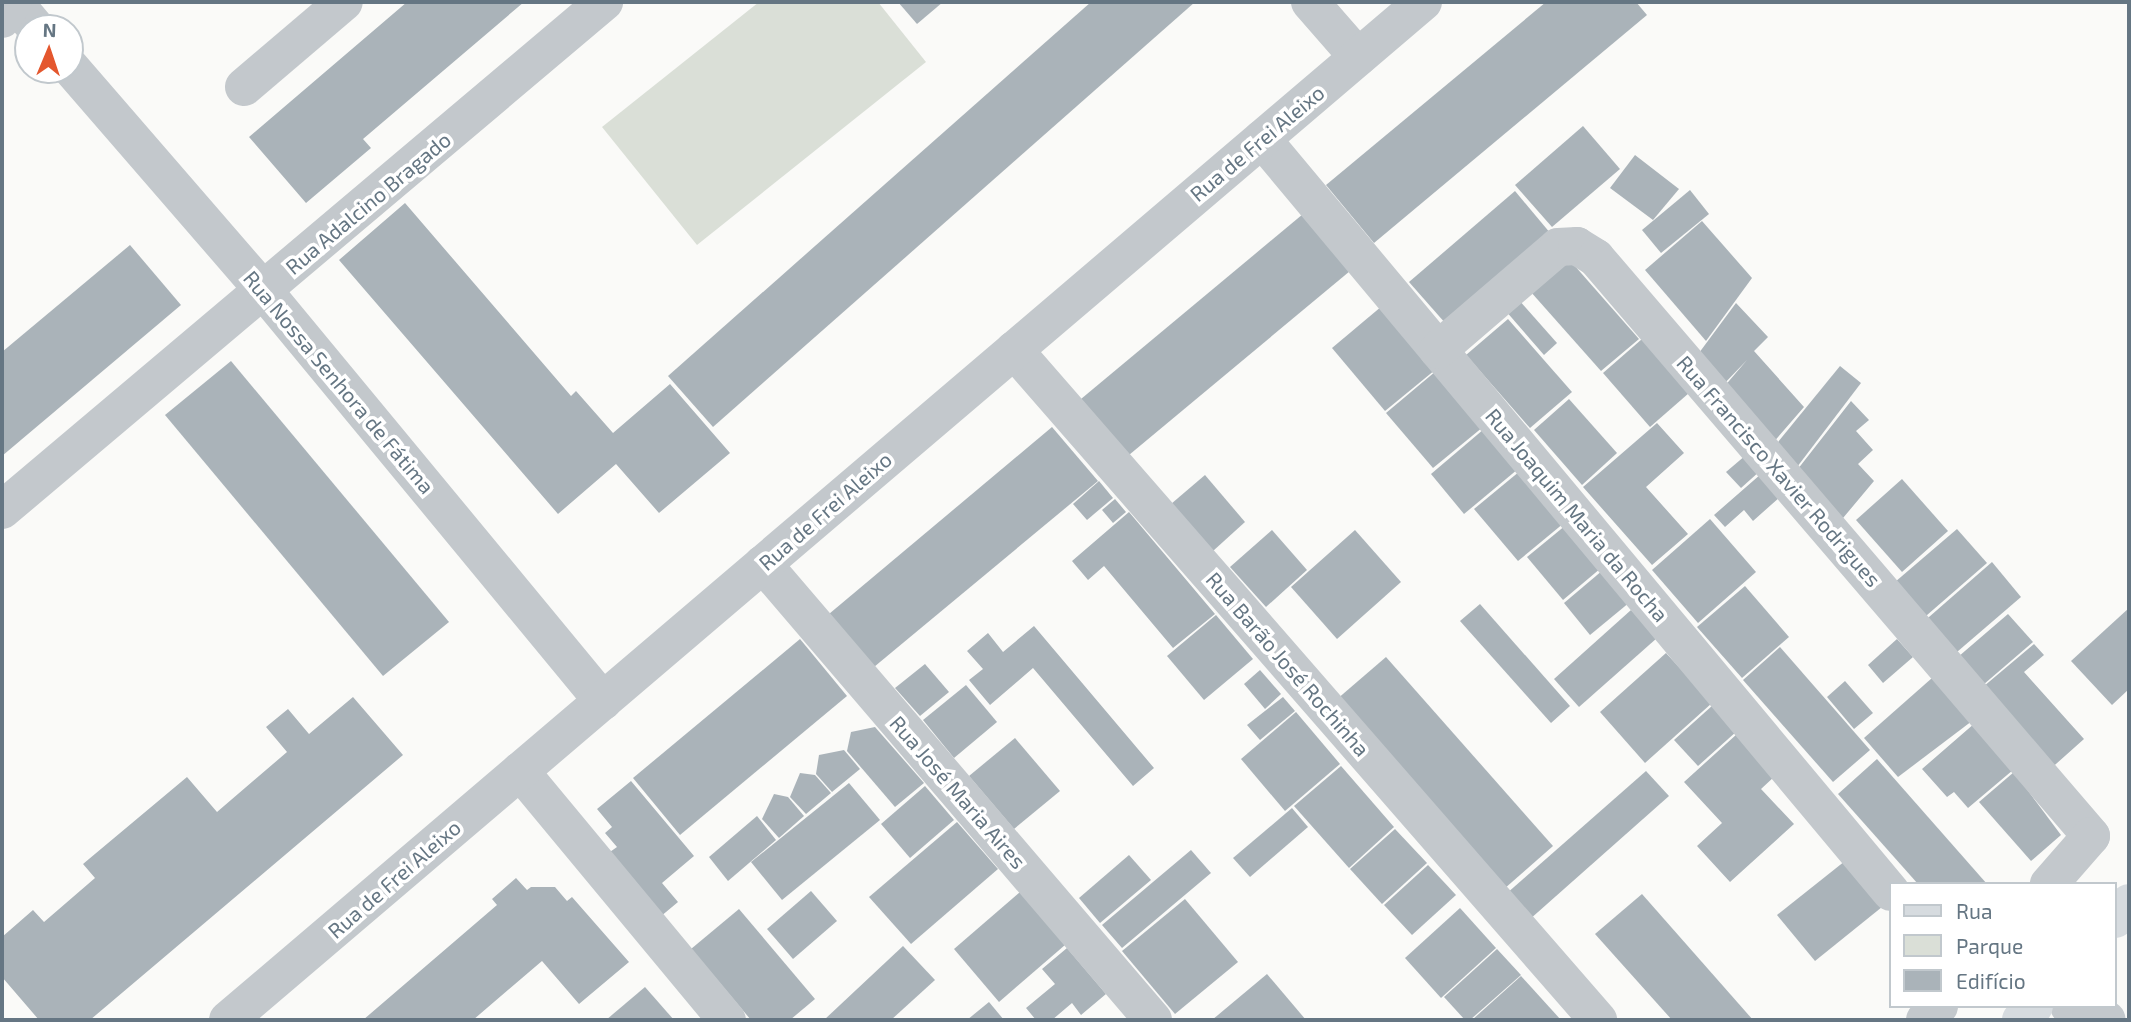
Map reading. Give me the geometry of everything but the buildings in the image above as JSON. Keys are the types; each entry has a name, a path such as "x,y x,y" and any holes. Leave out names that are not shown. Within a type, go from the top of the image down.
{"street":[{"path":"2,19 13,2"},
{"path":"244,87 344,2"},
{"name":"Rua Adalcino Bragado","path":"2,510 604,2"},
{"path":"1310,2 1358,57"},
{"name":"Rua de Frei Aleixo","path":"228,1020 1423,2"},
{"name":"Rua Nossa Senhora de Fátima","path":"84,83 264,291 603,701"},
{"name":"Rua Joaquim Maria da Rocha","path":"1262,139 1890,890"},
{"name":"Rua Francisco Xavier Rodrigues","path":"1438,350 1558,247 1577,246 1596,258 2091,836 2051,882"},
{"name":"Rua Barão José Rochinha","path":"1014,350 1598,1020"},
{"name":"Rua José Maria Aires","path":"763,565 1153,1020"},
{"path":"520,771 727,1020"},
{"path":"2074,1008 2107,1020"}],"green space":[{"path":"759,2 878,2 926,62 697,245 602,127"}]}
